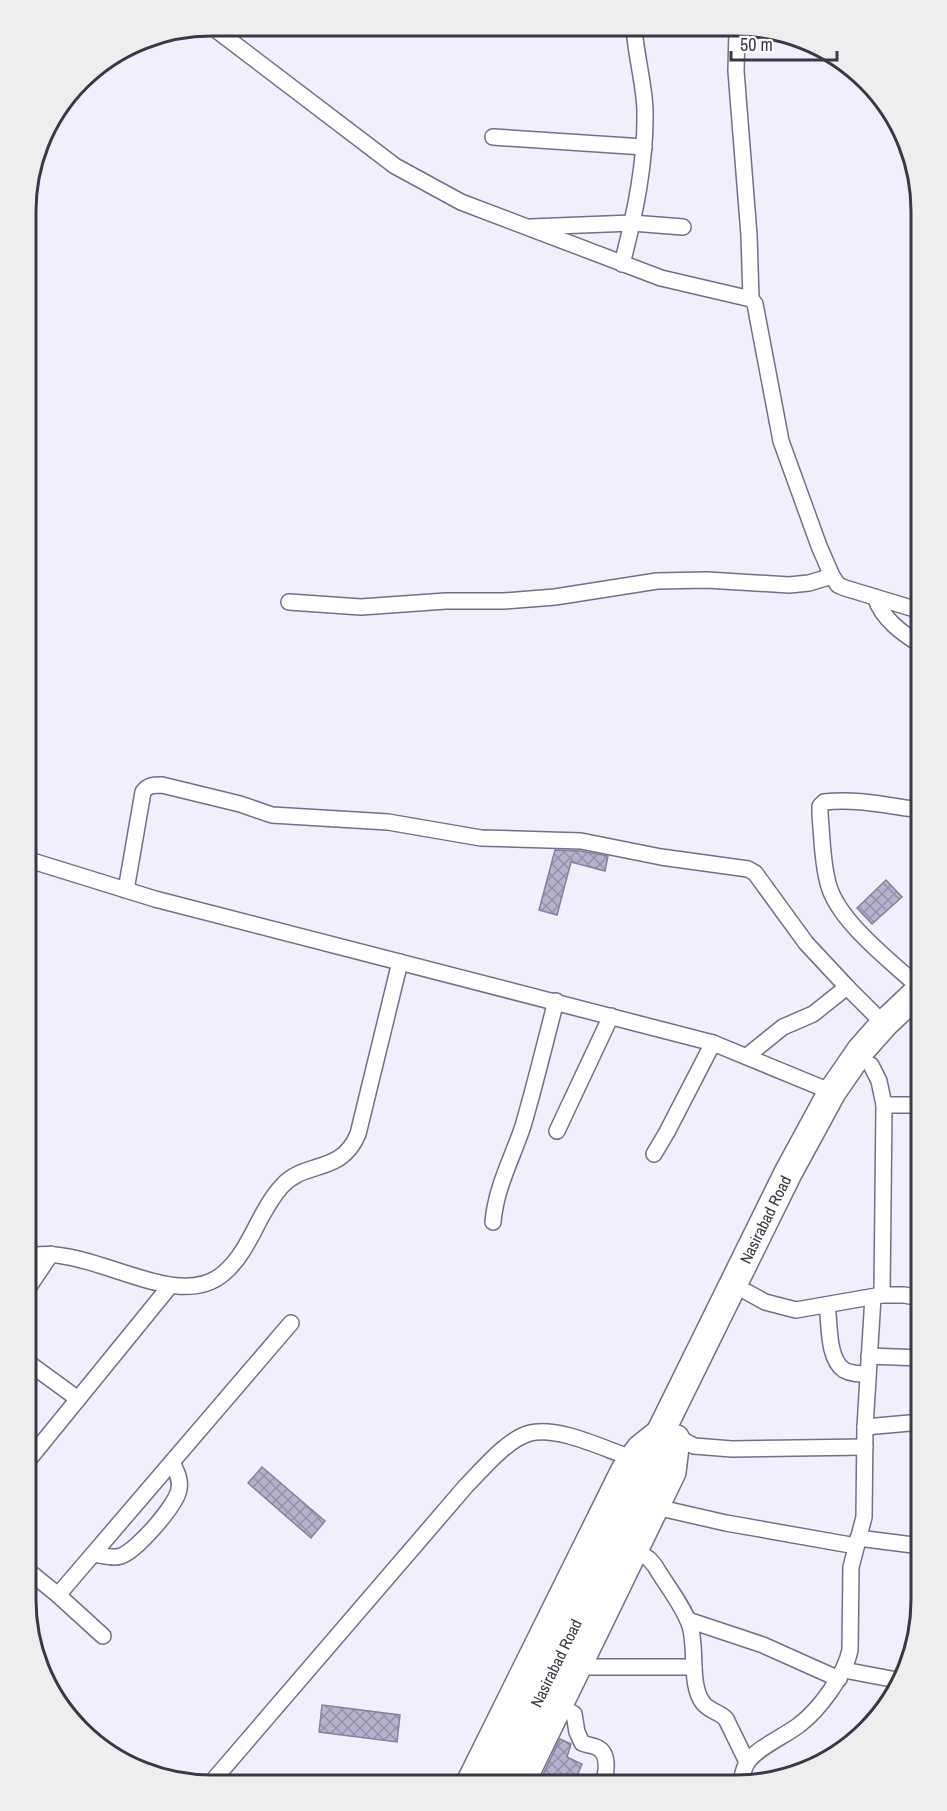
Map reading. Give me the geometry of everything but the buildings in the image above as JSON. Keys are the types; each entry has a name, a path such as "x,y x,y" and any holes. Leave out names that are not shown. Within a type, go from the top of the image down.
{"highway":[{"name":"Nasirabad Road","path":"671,1436 778,1193 832,1092 861,1050 911,998"},
{"name":"Nasirabad Road","path":"501,1775 640,1467 671,1436 850,1094 894,1037 911,1021"},
{"path":"525,1775 672,1472 671,1436"},
{"path":"475,1775 640,1467"}],"street":[{"path":"224,36 395,166 461,202 661,278 751,299"},
{"path":"622,264 632,223 644,147 645,108 635,36"},
{"path":"737,36 736,71 751,299 755,304 781,441 819,546 838,585 911,608"},
{"path":"493,137 644,147"},
{"path":"525,227 632,223 683,227"},
{"path":"289,602 361,607 446,601 504,601 555,597 657,581 707,580 789,585 809,583 832,576"},
{"path":"875,597 878,606 894,626 911,638"},
{"path":"126,890 143,792 146,787 152,785 162,785 240,804 272,815 388,822 481,838 581,841 661,857 748,869 755,873 806,944 884,1024"},
{"path":"911,808 870,802 832,801 824,802 820,806 827,882 835,900 848,920 911,980"},
{"path":"36,862 126,890 713,1043 832,1092"},
{"path":"36,1256 51,1254 86,1260 170,1286 190,1287 221,1276 243,1250 283,1184 294,1176 345,1156 353,1146 358,1134 400,962"},
{"path":"747,1056 783,1027 813,1014 847,987"},
{"path":"493,1222 500,1184 522,1129 556,1001"},
{"path":"557,1131 611,1016"},
{"path":"654,1154 713,1043"},
{"path":"743,1775 747,1762 752,1756 802,1724 842,1675 850,1650 850,1567 864,1517 869,1356 878,1296 884,1105 879,1082 871,1065"},
{"path":"884,1105 911,1105"},
{"path":"36,1276 51,1254"},
{"path":"36,1451 170,1286"},
{"path":"747,1292 765,1302 796,1310 878,1296 911,1296"},
{"path":"828,1305 833,1349 838,1364 844,1370 852,1373 868,1374"},
{"path":"58,1595 291,1323"},
{"path":"869,1356 911,1358"},
{"path":"36,1368 78,1399"},
{"path":"865,1427 911,1423"},
{"path":"218,1775 466,1486 515,1441 529,1434 548,1432 565,1435 640,1467"},
{"path":"671,1436 694,1446 732,1449 865,1447"},
{"path":"94,1554 119,1557 130,1551 169,1509 177,1499 180,1489 179,1479 172,1462"},
{"path":"656,1507 736,1525 857,1542 911,1545"},
{"path":"635,1549 650,1559 688,1620 693,1639 693,1667 700,1697 709,1708 722,1714 726,1719 747,1762"},
{"path":"36,1577 103,1636"},
{"path":"688,1620 842,1675 891,1680"},
{"path":"578,1667 693,1667"},
{"path":"559,1705 574,1714 577,1732 582,1743 601,1750 607,1765 605,1775"}]}
